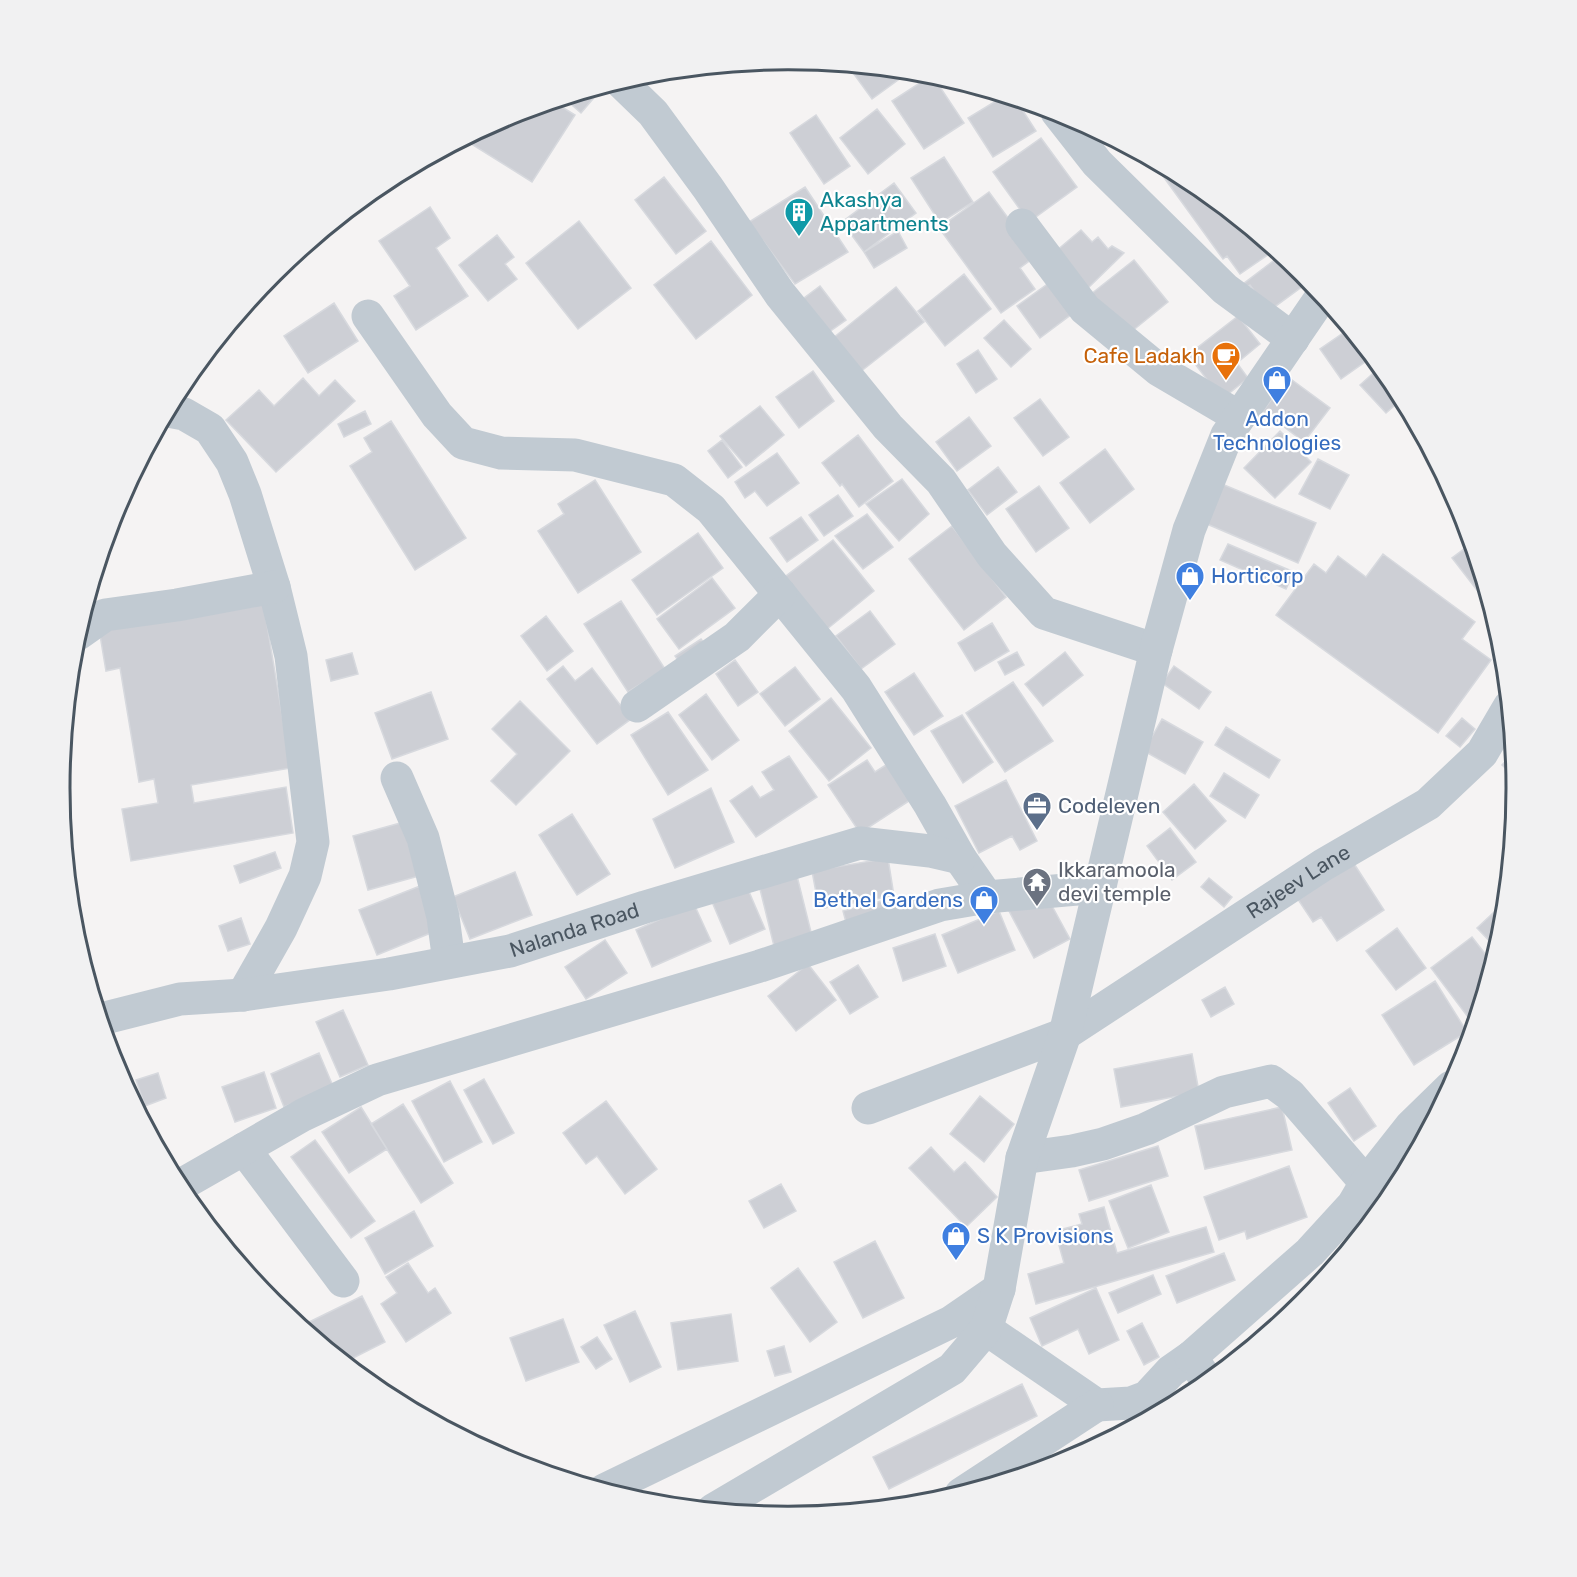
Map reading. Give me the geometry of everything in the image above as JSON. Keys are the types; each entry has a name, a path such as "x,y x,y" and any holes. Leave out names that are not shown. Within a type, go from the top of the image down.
{"street":[{"path":"628,89 653,113 708,188 780,294 888,427 941,481 992,555 1044,613 1156,650"},
{"path":"1068,127 1097,164 1225,289 1293,339"},
{"path":"1022,225 1085,309 1159,370 1239,417"},
{"path":"725,1503 951,1370 986,1329 999,1289 1022,1158 1065,1034 1156,650 1189,530 1227,435 1317,303"},
{"path":"368,316 437,415 463,444 501,453 575,455 674,480 711,509 856,688 960,858 987,897"},
{"path":"177,413 184,414 210,429 232,462 245,494 274,587 291,656 313,842 305,876 281,928 243,995"},
{"path":"89,626 105,615 177,605 274,587"},
{"path":"637,706 736,637 780,594"},
{"name":"Rajeev Lane","path":"868,1108 1065,1034 1323,865 1428,804 1482,753 1502,718"},
{"path":"397,778 423,838 443,917 449,962"},
{"name":"Nalanda Road","path":"108,1017 180,999 243,995 389,974 510,951 645,907 860,843 930,851 960,858"},
{"path":"188,1181 303,1116 377,1080 760,966 940,905 987,897 1100,887"},
{"path":"1022,1158 1103,1144 1146,1129 1224,1092 1271,1081 1290,1095 1364,1202"},
{"path":"984,1479 1097,1405 1131,1403 1147,1397 1171,1371 1199,1370 1310,1252 1364,1202 1411,1126 1432,1105"},
{"path":"244,1149 343,1281"},
{"path":"614,1485 951,1322 999,1289"},
{"path":"986,1329 1097,1405"}],"building":[{"path":"854,74 899,79 872,99"},
{"path":"920,83 940,87 964,123 924,149 892,101"},
{"path":"594,98 581,113 572,105"},
{"path":"995,102 1023,110 1036,131 993,157 968,118"},
{"path":"563,107 575,115 532,182 472,144 514,125"},
{"path":"877,109 905,144 868,174 840,138"},
{"path":"816,115 850,166 824,184 790,133"},
{"path":"1041,138 1077,187 1029,222 993,172"},
{"path":"944,157 973,202 940,223 911,178"},
{"path":"664,177 706,231 676,254 635,200"},
{"path":"1164,177 1226,219 1268,255 1240,274 1227,256 1223,259"},
{"path":"894,183 916,213 864,252 842,222"},
{"name":"Akashya Appartments","path":"805,187 848,252 795,284 749,222"},
{"path":"989,192 1036,256 1020,268 1035,289 1001,313 939,228"},
{"path":"430,207 450,238 436,248 468,296 416,330 394,296 410,286 379,241"},
{"path":"579,221 631,288 578,329 526,263"},
{"path":"1081,230 1092,242 1098,237 1108,249 1112,246 1124,253 1083,293 1050,256"},
{"path":"898,231 907,248 874,268 864,252"},
{"path":"497,235 514,257 505,264 517,279 488,301 459,265"},
{"path":"711,241 752,295 696,339 654,285"},
{"path":"1134,260 1168,302 1126,336 1091,294"},
{"path":"1274,260 1302,287 1269,311 1250,285 1246,288 1243,284"},
{"path":"964,274 991,309 945,346 918,311"},
{"path":"1053,280 1076,311 1040,338 1017,306"},
{"path":"820,286 846,320 822,337 796,304"},
{"path":"896,287 924,322 855,376 828,342"},
{"path":"334,303 358,341 308,373 284,336"},
{"path":"1238,316 1260,344 1237,363 1248,378 1222,399 1188,355"},
{"path":"1004,320 1031,349 1011,367 984,338"},
{"path":"1343,333 1365,362 1341,379 1320,349"},
{"path":"978,350 997,379 976,393 957,364"},
{"path":"813,371 834,401 799,428 776,397"},
{"path":"1373,373 1395,405 1386,413 1360,385"},
{"path":"1288,377 1330,408 1304,442 1263,411"},
{"path":"303,378 319,396 335,380 355,401 276,472 226,420 259,390 274,406"},
{"path":"1040,399 1069,437 1043,456 1014,418"},
{"path":"760,406 784,435 746,466 720,436"},
{"path":"365,411 371,424 344,437 338,424"},
{"path":"969,417 991,446 957,471 936,442"},
{"path":"391,421 466,538 415,570 350,466 372,452 364,438"},
{"path":"1280,431 1311,462 1275,498 1244,468"},
{"path":"858,435 893,481 859,507 822,463"},
{"path":"722,440 742,467 728,478 708,451"},
{"path":"1105,449 1134,489 1090,523 1060,483"},
{"path":"777,453 799,483 767,506 755,491 745,498 735,482"},
{"path":"1318,459 1349,475 1330,509 1299,494"},
{"path":"998,467 1017,492 987,515 968,490"},
{"path":"902,479 929,514 899,541 866,504"},
{"path":"595,480 641,552 578,593 538,531 564,514 558,504"},
{"path":"1217,482 1316,523 1298,563 1200,521"},
{"path":"1039,486 1069,528 1036,552 1006,509"},
{"path":"838,495 853,516 824,536 809,515"},
{"path":"867,514 893,547 863,569 835,536"},
{"path":"801,517 818,540 787,562 770,538"},
{"path":"952,526 1006,597 964,630 909,559"},
{"path":"698,533 723,568 657,615 632,580"},
{"path":"833,540 874,591 821,634 782,579"},
{"path":"1228,544 1294,572 1286,589 1220,560"},
{"path":"1465,549 1479,592 1452,558"},
{"path":"1383,554 1475,622 1462,639 1491,660 1438,733 1276,615 1314,564 1326,573 1338,556 1366,577"},
{"path":"712,578 735,608 679,649 657,619"},
{"path":"263,601 291,768 191,785 194,803 286,787 293,833 131,861 122,809 158,803 154,779 139,782 120,668 106,671 99,629"},
{"path":"621,601 665,669 628,692 584,624"},
{"path":"870,611 895,644 861,669 836,636"},
{"path":"546,616 573,651 547,671 521,636"},
{"path":"992,623 1009,651 975,671 958,643"},
{"path":"701,639 708,649 682,666 675,656"},
{"path":"1017,652 1024,665 1005,675 998,662"},
{"path":"1065,652 1083,675 1043,706 1025,684"},
{"path":"352,653 358,674 331,681 326,660"},
{"path":"735,660 758,692 738,706 716,674"},
{"path":"563,666 575,681 592,668 631,719 597,744 547,679"},
{"path":"1174,666 1211,692 1199,709 1162,683"},
{"path":"795,667 820,699 785,726 760,694"},
{"path":"914,673 943,716 914,735 885,692"},
{"path":"1013,682 1053,741 1005,772 966,713"},
{"path":"431,692 448,739 392,759 375,713"},
{"path":"706,694 739,740 712,760 679,715"},
{"path":"831,698 871,748 829,781 789,731"},
{"path":"520,701 570,751 516,805 491,781 517,754 492,729"},
{"path":"668,712 708,770 668,795 631,735"},
{"path":"962,715 993,762 963,783 931,731"},
{"path":"1462,718 1475,729 1460,747 1446,736"},
{"path":"1162,719 1203,742 1185,774 1144,751"},
{"path":"1226,727 1280,760 1269,778 1215,745"},
{"path":"789,756 817,797 756,837 730,801 752,786 760,798 774,790 762,772"},
{"path":"867,760 875,772 889,763 912,799 860,833 828,785"},
{"path":"1224,773 1259,795 1245,818 1210,796"},
{"path":"1006,780 1037,841 1020,850 1012,836 979,853 955,806"},
{"path":"1194,784 1226,821 1195,849 1163,812"},
{"path":"711,788 734,842 675,868 653,819"},
{"path":"572,814 610,874 577,895 539,835"},
{"path":"404,822 419,876 368,890 353,836"},
{"path":"1170,828 1196,862 1172,880 1147,846"},
{"path":"275,852 281,868 240,883 234,866"},
{"path":"888,858 894,896 819,909 812,871"},
{"path":"1351,859 1384,910 1337,941 1321,917 1313,922 1295,895"},
{"path":"515,872 532,915 470,939 453,897"},
{"path":"797,876 812,936 774,946 759,885"},
{"path":"1209,878 1232,897 1224,907 1201,887"},
{"path":"744,880 765,929 730,944 709,895"},
{"path":"420,886 438,930 377,955 359,910"},
{"path":"1045,893 1070,939 1034,958 1009,911"},
{"path":"889,899 893,913 847,926 843,911"},
{"path":"694,904 711,941 652,967 636,930"},
{"path":"999,911 1015,950 958,973 942,935"},
{"path":"1496,911 1490,942 1477,928"},
{"path":"241,918 250,944 228,951 219,926"},
{"path":"1397,928 1426,968 1396,990 1366,951"},
{"path":"935,934 946,966 903,981 893,948"},
{"path":"1472,937 1486,956 1468,1018 1431,968"},
{"path":"605,940 627,973 586,999 565,967"},
{"path":"808,964 836,1000 796,1031 768,996"},
{"path":"858,965 878,997 850,1014 830,982"},
{"path":"1435,981 1465,1028 1462,1035 1414,1065 1382,1015"},
{"path":"1225,987 1234,1004 1211,1017 1202,1000"},
{"path":"343,1010 368,1065 340,1077 316,1022"},
{"path":"319,1053 333,1086 284,1107 271,1074"},
{"path":"1192,1054 1199,1092 1121,1107 1114,1069"},
{"path":"264,1072 276,1108 235,1122 222,1087"},
{"path":"158,1073 166,1098 145,1106 136,1080"},
{"path":"484,1079 514,1133 493,1144 464,1090"},
{"path":"450,1081 482,1142 444,1162 412,1101"},
{"path":"1350,1088 1376,1126 1354,1141 1328,1103"},
{"path":"980,1096 1014,1124 984,1162 950,1134"},
{"path":"606,1101 657,1169 625,1194 597,1156 586,1164 563,1133"},
{"path":"403,1104 453,1183 421,1203 371,1124"},
{"path":"361,1107 387,1149 349,1173 322,1132"},
{"path":"1282,1107 1292,1150 1205,1169 1195,1126"},
{"path":"315,1140 375,1221 351,1238 291,1157"},
{"path":"1158,1146 1168,1176 1089,1201 1079,1170"},
{"path":"931,1147 954,1172 965,1162 997,1197 966,1227 909,1168"},
{"path":"1405,1151 1407,1153 1384,1188 1373,1174"},
{"path":"1289,1166 1307,1217 1247,1239 1245,1231 1219,1240 1204,1197"},
{"path":"781,1184 796,1211 764,1228 749,1201"},
{"path":"1151,1185 1169,1232 1128,1248 1109,1201"},
{"path":"1104,1207 1117,1253 1206,1227 1214,1252 1036,1304 1028,1274 1064,1263 1055,1231 1082,1224 1079,1214"},
{"path":"414,1211 433,1246 385,1274 365,1238"},
{"path":"875,1241 904,1298 863,1318 834,1262"},
{"path":"1224,1253 1235,1280 1177,1303 1166,1276"},
{"path":"408,1263 428,1293 435,1288 451,1313 406,1342 381,1304 397,1293 386,1277"},
{"path":"798,1268 837,1322 810,1342 771,1288"},
{"path":"1153,1275 1161,1294 1118,1313 1109,1293"},
{"path":"1096,1288 1119,1340 1089,1354 1078,1329 1042,1346 1030,1318"},
{"path":"362,1296 385,1342 352,1359 309,1322"},
{"path":"635,1311 661,1367 630,1382 604,1325"},
{"path":"731,1314 738,1361 678,1370 671,1323"},
{"path":"563,1319 579,1362 526,1381 510,1338"},
{"path":"1142,1323 1159,1357 1144,1365 1127,1331"},
{"path":"597,1337 612,1359 596,1369 581,1347"},
{"path":"784,1346 791,1372 775,1376 767,1351"},
{"path":"1022,1384 1037,1416 889,1489 873,1457"}],"place":[{"name":"Akashya Appartments","path":"799,238"},
{"name":"Cafe Ladakh","path":"1226,382"},
{"name":"Addon Technologies","path":"1277,406"},
{"name":"Horticorp","path":"1190,602"},
{"name":"Codeleven","path":"1037,832"},
{"name":"Ikkaramoola devi temple","path":"1037,908"},
{"name":"Bethel Gardens","path":"984,926"},
{"name":"S K Provisions","path":"956,1262"}]}
